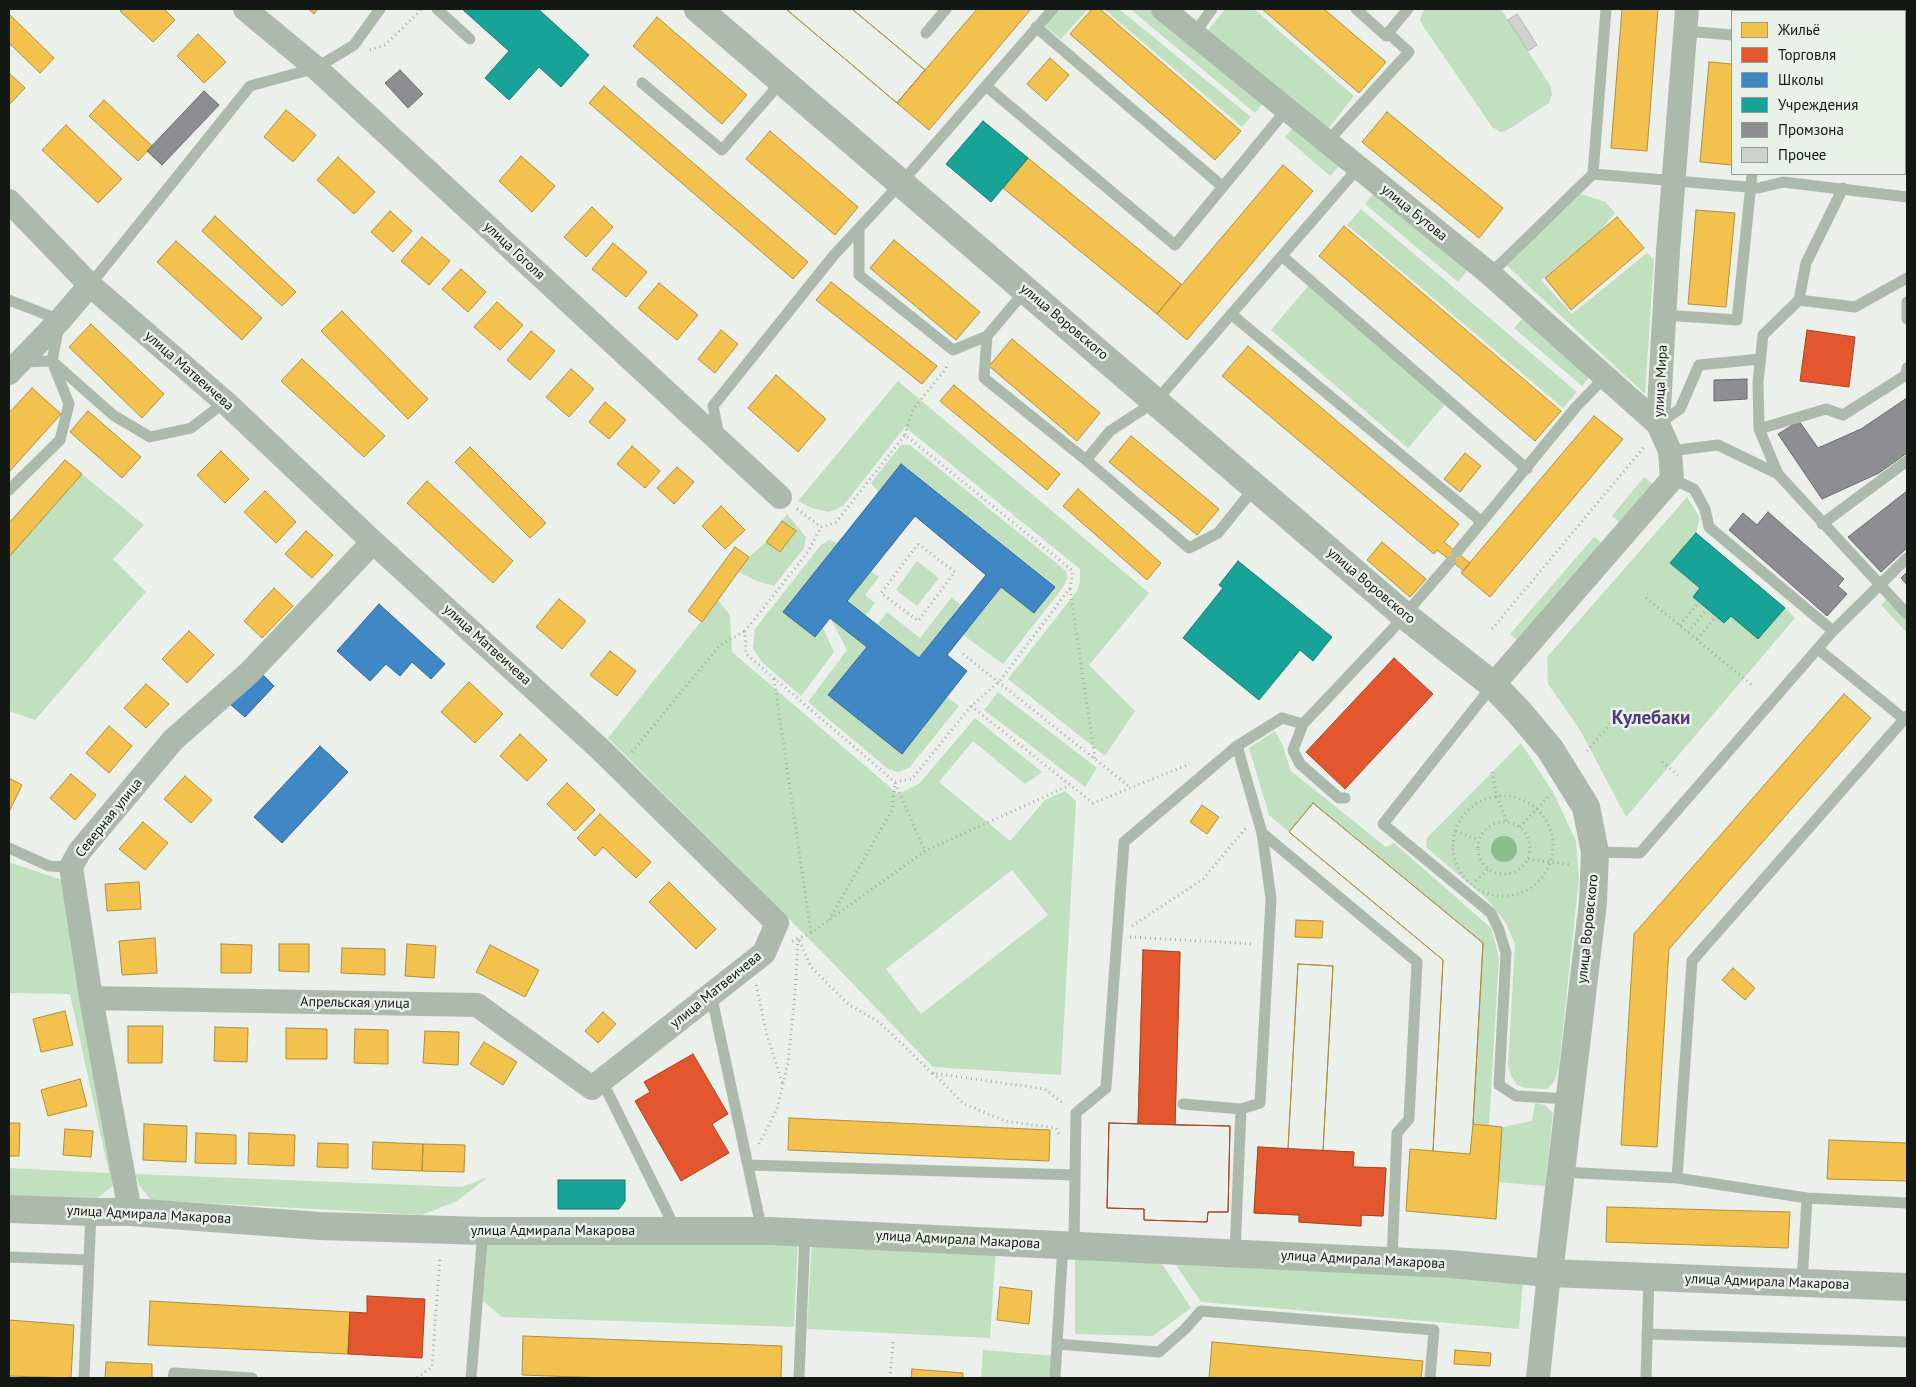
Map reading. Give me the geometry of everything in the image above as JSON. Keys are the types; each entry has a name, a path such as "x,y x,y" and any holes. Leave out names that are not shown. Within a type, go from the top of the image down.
{"street":[{"name":"улица Гоголя","path":"245,9 316,68 780,497"},
{"name":"улица Воровского","path":"698,9 1404,615 1493,685 1550,748 1586,806 1586,859 1593,902 1538,1378"},
{"name":"улица Бутова","path":"1163,9 1490,274 1658,424"},
{"name":"улица Мира","path":"1672,479 1670,451 1658,424 1673,180 1686,20"},
{"name":"улица Матвеичева","path":"9,201 90,286 225,402 373,542 619,768 777,923 757,958 711,994 600,1091"},
{"path":"14,368 90,286"},
{"path":"1493,685 1672,479"},
{"name":"Северная улица","path":"130,1212 91,998 71,867 79,852 173,740 249,673 373,542"},
{"name":"Апрельская улица","path":"91,998 477,1005 600,1091"},
{"name":"улица Адмирала Макарова","path":"9,1209 130,1212 320,1226 483,1231 762,1231 1068,1245 1649,1277 1907,1287"}],"lane":[{"path":"90,286 250,86 316,68 354,44 380,9"},
{"path":"437,9 470,39"},
{"path":"926,33 946,9"},
{"path":"720,441 712,406 834,255 901,183 1053,9"},
{"path":"1194,34 1212,9"},
{"path":"1356,9 1386,36 1408,9"},
{"path":"1490,274 1593,174 1606,9"},
{"path":"1686,20 1731,35"},
{"path":"1036,27 1223,187"},
{"path":"1327,142 1409,52 1388,33"},
{"path":"642,83 722,150 782,81"},
{"path":"986,86 1175,245 1287,109"},
{"path":"1086,460 1110,431 1156,401 1358,168"},
{"path":"1593,174 1759,188 1783,182 1907,197"},
{"path":"1664,315 1737,320 1752,175"},
{"path":"1843,188 1806,263 1799,300 1763,335 1758,382 1759,429 1778,474 1878,585 1907,614"},
{"path":"859,229 859,274 953,350 987,336 1026,290"},
{"path":"1282,256 1527,469"},
{"path":"1799,300 1855,306 1907,278"},
{"path":"9,300 60,320 52,361 69,404 60,440 9,490"},
{"path":"1907,302 1907,319"},
{"path":"1231,314 1482,522"},
{"path":"987,336 984,378 1086,460 1189,548 1218,533 1255,487"},
{"path":"1658,424 1680,409 1699,365 1760,359"},
{"path":"52,361 113,415 150,437 191,428 225,402"},
{"path":"14,368 52,361"},
{"path":"1759,429 1826,409 1843,416 1906,374 1907,368"},
{"path":"1345,798 1339,798 1300,764 1293,750 1303,724 1404,615 1527,469 1576,407 1605,377"},
{"path":"1670,451 1718,445 1778,474"},
{"path":"1822,524 1907,460"},
{"path":"1672,479 1694,489 1705,509 1709,527 1833,631"},
{"path":"1586,859 1640,853 1833,631 1907,558"},
{"path":"1677,1178 1692,961 1906,718 1818,649"},
{"path":"1493,685 1383,824 1490,914 1499,930 1506,953 1499,1085 1516,1096 1569,1100"},
{"path":"1055,1378 1075,1175 1076,1114 1106,1088 1124,842 1237,746 1282,718 1303,724"},
{"path":"1183,1104 1241,1109 1260,1103 1272,899 1262,833 1237,746"},
{"path":"1262,833 1416,962 1409,1119 1397,1132 1392,1262"},
{"path":"9,848 49,866 71,867"},
{"path":"711,994 762,1231"},
{"path":"600,1091 676,1231"},
{"path":"1235,1254 1241,1109"},
{"path":"748,1165 1075,1175"},
{"path":"1561,1172 1677,1178 1807,1198 1907,1203"},
{"path":"1802,1284 1807,1198"},
{"path":"84,1378 91,1212"},
{"path":"471,1378 483,1231"},
{"path":"799,1378 805,1233"},
{"path":"9,1257 88,1260"},
{"path":"1646,1378 1649,1277"},
{"path":"1058,1344 1159,1352 1185,1329 1200,1311 1434,1330 1430,1378"},
{"path":"1648,1334 1907,1342"},
{"path":"174,1378 174,1373 252,1378"}],"path":[{"path":"619,768 719,646 745,631 808,552 821,527 836,522 905,435 913,409 945,370 953,350"},
{"path":"905,435 1074,571 1070,588 1095,759"},
{"path":"1492,630 1647,444"},
{"path":"780,497 821,527"},
{"path":"918,544 955,572 918,621 881,593 918,544"},
{"path":"894,782 912,779 971,706 999,682 1070,588"},
{"path":"1646,598 1754,686"},
{"path":"1680,625 1699,602"},
{"path":"1688,632 1707,609"},
{"path":"1697,639 1716,617"},
{"path":"745,631 746,654 894,782 924,852"},
{"path":"963,654 1130,787"},
{"path":"773,678 811,933"},
{"path":"971,706 1093,803 1193,763"},
{"path":"1588,751 1613,721"},
{"path":"1662,762 1678,775"},
{"path":"1492,772 1497,797 1508,822"},
{"path":"828,921 892,810 894,782"},
{"path":"783,1086 767,1035 757,958 811,933 924,852 1070,785"},
{"path":"1520,827 1554,792"},
{"path":"1497,797 1511,797 1525,801 1546,820 1552,834 1553,848 1550,863 1542,878 1530,889 1514,895 1488,894 1472,886 1462,874 1455,861 1453,846 1456,830 1462,818 1472,807 1484,800 1497,797"},
{"path":"1117,936 1204,879 1257,815"},
{"path":"1508,822 1520,827 1526,834 1529,842 1528,858 1516,872 1507,874 1493,872 1478,856 1478,840 1487,828 1493,824 1508,822"},
{"path":"1456,830 1478,840"},
{"path":"1528,858 1550,863 1586,859"},
{"path":"1472,886 1488,868"},
{"path":"1117,936 1269,944"},
{"path":"798,938 810,967 849,1005 879,1022 964,1104 1005,1121 1056,1128 1063,1143"},
{"path":"748,1165 777,1109 783,1086 788,1062 794,1004 798,938"},
{"path":"932,1073 1045,1089 1076,1114"},
{"path":"417,1378 432,1366 440,1256"},
{"path":"890,1378 893,1342"}],"shaded area":[{"path":"1060,9 1088,9 1061,39 1045,27"},
{"path":"1104,9 1119,9 1251,117 1242,127"},
{"path":"1130,9 1156,9 1266,100 1255,113"},
{"path":"1225,9 1254,9 1354,96 1327,130 1205,34"},
{"path":"1426,9 1501,9 1551,87 1552,95 1549,103 1509,129 1501,132 1492,127 1420,20 1423,11"},
{"path":"1296,124 1342,163 1330,176 1285,137"},
{"path":"1377,189 1470,267 1458,282 1365,204"},
{"path":"1581,194 1606,202 1615,213 1599,232 1541,280 1572,314 1647,253 1654,259 1645,394 1505,264"},
{"path":"1361,209 1577,392 1563,408 1347,225"},
{"path":"1309,285 1446,403 1408,448 1271,330"},
{"path":"1525,315 1593,373 1582,386 1514,328"},
{"path":"898,381 1149,593 1089,665 1135,711 1105,756 1008,679 1077,591 1080,582 1080,569 905,427 843,506 829,512 812,508 798,501"},
{"path":"901,445 910,445 1066,571 1067,578 1064,586 1003,664 963,635 1001,587 1034,612 1055,586 901,464 879,492 871,483"},
{"path":"82,474 144,525 113,559 146,592 35,720 9,711 9,557"},
{"path":"1644,477 1654,485 1622,524 1612,516"},
{"path":"1687,497 1700,518 1696,533 1670,563 1700,588 1693,597 1724,623 1731,616 1758,639 1785,608 1795,618 1626,817 1580,730 1548,684 1547,657"},
{"path":"787,514 806,537 804,548 774,586 757,581 738,572 749,557 766,542 780,552 796,531 782,521"},
{"path":"1594,537 1602,543 1518,641 1510,634"},
{"path":"829,540 838,543 784,611 815,637 823,628 834,652 801,696 762,662 753,649 755,629 821,545"},
{"path":"917,561 939,578 917,606 896,590"},
{"path":"871,571 879,577 865,595 875,603 866,615 847,601"},
{"path":"952,597 961,605 919,658 878,624 887,612 920,638"},
{"path":"1887,599 1907,621 1907,633 1881,605"},
{"path":"718,600 730,615 732,652 898,794 919,784 975,718 1042,772 1025,784 973,741 939,782 1010,841 1045,800 1065,791 1076,801 1061,1075 933,1067 828,958 608,738","holes":["1012,870 1048,915 921,1014 886,969"]},
{"path":"830,618 867,647 828,696 901,753 947,697 959,706 909,768 898,772 888,769 808,702 847,650"},
{"path":"998,692 1097,768 1085,787 984,710"},
{"path":"1275,731 1282,744 1291,771 1386,847 1394,843 1491,928 1499,957 1489,1126 1473,1124 1483,943 1313,803 1289,832 1269,815 1249,748"},
{"path":"1521,743 1553,792 1576,841 1579,878 1559,1066 1554,1082 1547,1089 1525,1088 1517,1085 1511,1076 1508,1066 1515,944 1506,923 1488,900 1426,847 1427,838"},
{"path":"1504,836 1513,840 1517,849 1513,858 1504,862 1495,858 1491,849 1495,840"},
{"path":"9,862 62,880 115,1174 113,1186 96,1199 9,1196 9,1168 109,1173 70,994 9,993"},
{"path":"1535,1103 1545,1105 1553,1113 1545,1186 1498,1182 1502,1127 1532,1121"},
{"path":"135,1174 462,1187 488,1177 457,1201 422,1215 151,1200 139,1185"},
{"path":"488,1237 798,1238 794,1327 502,1317 483,1301"},
{"path":"812,1239 996,1249 990,1338 807,1329"},
{"path":"1075,1257 1160,1261 1191,1308 1153,1336 1075,1334"},
{"path":"1174,1262 1523,1279 1519,1329 1201,1302"},
{"path":"983,1350 1057,1356 1055,1378 981,1378"}],"building: Жильё":[{"path":"122,9 164,9 175,20 153,42 120,11"},
{"path":"308,9 318,9 314,14"},
{"path":"786,9 852,9 925,70 897,103"},
{"path":"786,9 852,9 925,70 897,103"},
{"path":"977,9 1031,9 929,130 897,103"},
{"path":"1092,9 1100,9 1241,131 1215,160 1070,34"},
{"path":"1262,9 1324,9 1386,62 1359,93"},
{"path":"1622,9 1658,9 1647,151 1611,148"},
{"path":"1726,9 1751,9 1751,10"},
{"path":"9,14 54,58 40,73 9,43"},
{"path":"657,17 747,95 722,124 633,46"},
{"path":"198,34 226,62 204,83 177,56"},
{"path":"1050,58 1069,75 1046,101 1027,84"},
{"path":"1709,62 1731,64 1731,165 1700,162"},
{"path":"9,73 25,88 9,105"},
{"path":"604,86 808,262 793,279 589,103"},
{"path":"104,100 152,146 138,161 89,116"},
{"path":"286,110 316,135 293,162 264,137"},
{"path":"1387,112 1503,208 1479,238 1362,142"},
{"path":"66,125 122,179 98,203 42,150"},
{"path":"770,131 858,207 835,235 746,159"},
{"path":"521,156 555,186 532,212 499,181"},
{"path":"338,157 375,192 354,214 317,180"},
{"path":"1028,158 1181,284 1157,314 1003,188"},
{"path":"1283,165 1313,191 1187,340 1157,314"},
{"path":"592,207 613,227 586,257 564,237"},
{"path":"1696,210 1735,213 1726,307 1688,304"},
{"path":"390,211 412,231 393,252 371,232"},
{"path":"215,216 296,292 282,306 202,231"},
{"path":"1617,217 1644,248 1571,310 1545,278"},
{"path":"1344,226 1561,411 1535,441 1319,256"},
{"path":"422,237 450,261 429,285 401,261"},
{"path":"894,240 980,312 956,340 870,268"},
{"path":"176,241 262,318 242,340 157,262"},
{"path":"613,243 647,272 626,297 592,269"},
{"path":"461,269 486,292 468,312 442,289"},
{"path":"831,282 937,366 922,384 816,300"},
{"path":"659,283 698,315 677,340 638,308"},
{"path":"497,302 523,325 500,350 474,327"},
{"path":"342,311 428,399 408,419 321,331"},
{"path":"91,324 164,394 142,418 69,347"},
{"path":"721,330 738,344 715,373 698,359"},
{"path":"531,331 555,351 530,380 507,360"},
{"path":"1012,339 1100,413 1077,441 989,366"},
{"path":"1248,346 1459,524 1444,542 1470,563 1464,571 1437,550 1434,554 1222,376"},
{"path":"302,359 385,436 364,457 281,381"},
{"path":"571,369 594,389 569,417 546,397"},
{"path":"776,375 826,419 798,452 748,408"},
{"path":"954,385 1060,474 1047,490 940,401"},
{"path":"32,388 61,414 9,472 9,413"},
{"path":"605,402 626,420 609,439 589,422"},
{"path":"88,411 141,457 122,478 70,432"},
{"path":"1594,416 1623,439 1490,597 1461,573"},
{"path":"1131,436 1219,509 1197,535 1109,462"},
{"path":"632,446 660,471 645,488 617,464"},
{"path":"470,447 546,523 530,538 455,462"},
{"path":"221,451 249,479 225,503 197,475"},
{"path":"1465,453 1481,466 1460,492 1444,479"},
{"path":"65,460 82,474 9,557 9,523"},
{"path":"677,467 694,482 674,504 657,488"},
{"path":"427,481 513,561 493,583 407,503"},
{"path":"1078,489 1161,563 1147,580 1063,506"},
{"path":"265,491 296,522 276,543 244,512"},
{"path":"721,506 745,530 725,549 702,526"},
{"path":"782,521 796,531 780,552 766,542"},
{"path":"306,531 333,555 312,578 285,554"},
{"path":"1382,542 1426,579 1410,597 1367,560"},
{"path":"735,547 749,557 702,622 688,611"},
{"path":"274,588 293,606 262,638 244,621"},
{"path":"559,599 586,621 562,649 536,627"},
{"path":"189,631 214,655 187,683 162,659"},
{"path":"610,651 636,671 617,696 590,675"},
{"path":"469,682 503,714 475,743 441,712"},
{"path":"146,684 169,704 146,728 124,708"},
{"path":"1844,694 1871,718 1669,949 1657,1147 1621,1145 1634,934"},
{"path":"109,726 132,746 109,773 86,753"},
{"path":"520,734 547,760 527,781 500,756"},
{"path":"71,774 96,795 75,820 50,798"},
{"path":"185,776 212,800 191,823 164,799"},
{"path":"9,778 22,785 9,812"},
{"path":"567,783 595,810 575,831 547,804"},
{"path":"1313,803 1483,943 1473,1124 1502,1127 1496,1219 1406,1211 1410,1149 1433,1151 1443,960 1289,832"},
{"path":"1313,803 1483,943 1470,1154 1433,1151 1443,960 1289,832"},
{"path":"1202,805 1219,817 1207,834 1190,822"},
{"path":"600,814 651,862 636,878 603,847 595,856 577,838"},
{"path":"143,822 168,843 145,870 119,849"},
{"path":"139,882 141,909 107,911 105,884"},
{"path":"669,882 716,929 696,949 649,902"},
{"path":"1296,920 1323,921 1322,938 1295,937"},
{"path":"155,938 157,973 122,975 119,941"},
{"path":"221,944 252,945 251,973 221,973"},
{"path":"279,944 309,944 309,972 279,971"},
{"path":"407,944 436,946 434,978 405,976"},
{"path":"490,945 539,970 525,997 476,972"},
{"path":"342,948 385,949 385,975 341,973"},
{"path":"1143,950 1180,952 1175,1125 1138,1124"},
{"path":"1298,964 1333,966 1323,1151 1354,1152 1353,1167 1386,1168 1383,1216 1361,1215 1361,1226 1299,1222 1299,1215 1254,1213 1258,1147 1288,1149"},
{"path":"1298,964 1333,966 1323,1151 1288,1149"},
{"path":"1733,968 1755,988 1745,1000 1722,980"},
{"path":"65,1011 73,1045 41,1052 33,1019"},
{"path":"603,1012 616,1024 598,1043 585,1031"},
{"path":"128,1026 163,1026 162,1063 128,1063"},
{"path":"215,1027 248,1028 247,1062 214,1061"},
{"path":"286,1028 327,1029 327,1059 286,1059"},
{"path":"355,1029 388,1030 388,1064 354,1063"},
{"path":"425,1031 459,1032 458,1065 423,1063"},
{"path":"484,1042 517,1062 503,1085 470,1064"},
{"path":"80,1079 87,1106 48,1116 41,1090"},
{"path":"789,1118 1050,1130 1049,1161 788,1150"},
{"path":"9,1123 20,1123 19,1156 9,1156"},
{"path":"144,1124 187,1126 186,1162 143,1160"},
{"path":"65,1129 93,1131 91,1157 63,1155"},
{"path":"196,1133 236,1135 236,1164 195,1163"},
{"path":"249,1133 295,1135 294,1166 248,1164"},
{"path":"1829,1140 1907,1143 1907,1181 1827,1179"},
{"path":"373,1142 423,1144 422,1171 372,1169"},
{"path":"318,1143 348,1144 348,1168 317,1167"},
{"path":"423,1144 465,1145 464,1172 422,1171"},
{"path":"1607,1207 1790,1212 1788,1248 1606,1242"},
{"path":"1000,1287 1032,1291 1029,1324 997,1320"},
{"path":"150,1301 350,1312 348,1354 148,1345"},
{"path":"9,1320 74,1325 71,1378 9,1376"},
{"path":"523,1336 782,1346 781,1378 606,1378 522,1375"},
{"path":"1212,1342 1423,1361 1421,1378 1209,1378"},
{"path":"1455,1350 1491,1353 1490,1366 1454,1364"},
{"path":"106,1362 152,1364 152,1378 105,1378"},
{"path":"912,1369 963,1373 963,1378 911,1378"}],"building: Торговля":[{"path":"1807,330 1855,337 1849,387 1800,381"},
{"path":"1394,658 1433,694 1345,789 1306,752"},
{"path":"1143,950 1180,952 1175,1125 1230,1126 1228,1212 1208,1212 1207,1222 1144,1220 1144,1209 1107,1208 1109,1123 1138,1124"},
{"path":"693,1054 728,1114 712,1124 729,1153 681,1181 635,1101 650,1092 644,1082"},
{"path":"1109,1123 1230,1126 1228,1212 1208,1212 1207,1222 1144,1220 1144,1209 1107,1208"},
{"path":"1258,1147 1354,1152 1353,1167 1386,1168 1383,1216 1361,1215 1361,1226 1299,1222 1299,1215 1254,1213"},
{"path":"367,1296 425,1299 422,1358 348,1354 350,1312 367,1313"}],"building: Школы":[{"path":"901,464 1055,587 1034,613 1001,587 947,655 967,671 902,754 828,695 867,647 830,618 815,637 783,612","holes":["915,516 986,575 919,658 847,601"]},
{"path":"379,604 445,664 431,679 412,662 400,676 386,664 370,681 337,651"},
{"path":"261,673 274,686 245,717 231,705"},
{"path":"320,746 348,772 282,843 254,817"}],"building: Учреждения":[{"path":"462,9 538,9 589,55 561,87 539,67 509,100 485,78 509,51"},
{"path":"983,121 1028,158 991,202 946,164"},
{"path":"1696,533 1785,608 1758,639 1731,616 1724,623 1693,597 1700,588 1670,563"},
{"path":"1238,561 1332,637 1313,661 1300,650 1259,700 1183,638 1223,588 1219,585"},
{"path":"558,1180 625,1180 625,1201 619,1209 558,1209"}],"building: Промзона":[{"path":"400,70 423,94 408,108 385,83"},
{"path":"204,91 219,105 162,165 147,151"},
{"path":"1747,379 1747,399 1714,401 1714,380"},
{"path":"1907,398 1907,453 1879,473 1822,499 1778,434 1799,421 1818,448 1861,429"},
{"path":"1907,491 1907,548 1881,572 1848,537"},
{"path":"1768,512 1844,579 1838,586 1847,594 1827,616 1729,530 1743,513 1757,525"},
{"path":"1907,572 1907,585 1901,578"}],"building: Прочее":[{"path":"1793,9 1833,9 1833,10"},
{"path":"1856,9 1888,9 1888,10"},
{"path":"1517,14 1537,45 1528,51 1508,20"}],"district":[{"name":"Кулебаки","path":"1651,719"}]}
